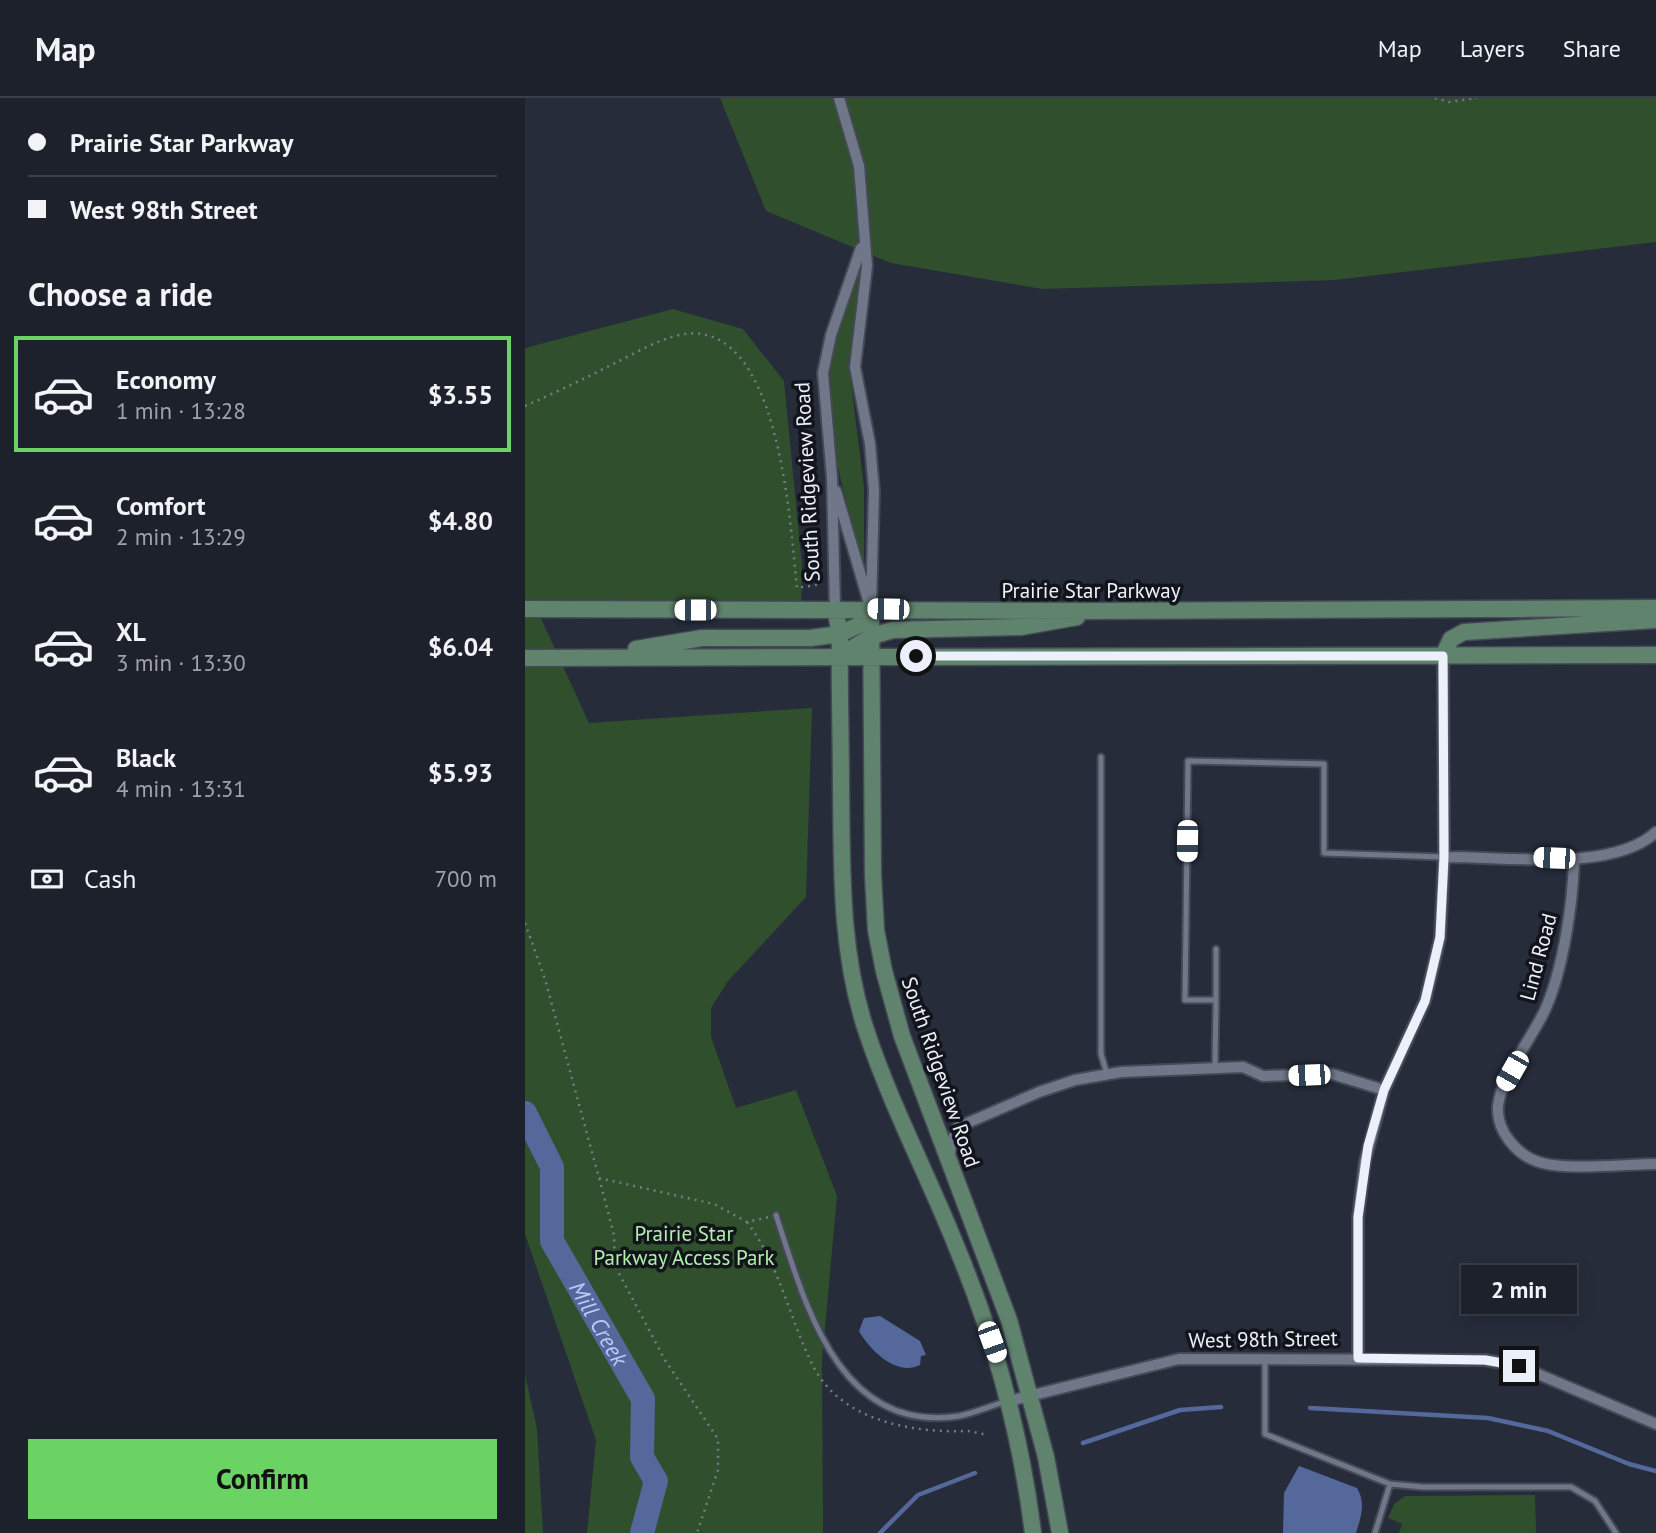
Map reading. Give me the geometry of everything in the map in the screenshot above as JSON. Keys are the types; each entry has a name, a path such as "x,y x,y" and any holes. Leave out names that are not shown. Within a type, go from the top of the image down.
{"main road":[{"name":"Prairie Star Parkway","path":"531,609 1093,611 1656,608"},
{"name":"South Ridgeview Road","path":"835,609 840,634 843,896 847,948 856,994 867,1034 960,1254 999,1363 1025,1473 1033,1533"},
{"name":"South Ridgeview Road","path":"871,609 879,634 873,656 876,930 902,1036 1009,1320 1046,1457 1060,1533"},
{"path":"611,657 640,648 702,638 811,638 840,634 859,625 871,609"},
{"path":"839,656 879,634 1021,627 1064,622 1093,611"},
{"path":"1443,656 1451,639 1464,632 1656,620"},
{"path":"879,634 916,656"},
{"path":"525,658 1656,655"}],"street":[{"path":"839,98 859,166 864,232"},
{"name":"South Ridgeview Road","path":"835,609 832,478 823,373 831,335 859,261 864,232"},
{"name":"South Ridgeview Road","path":"864,232 867,266 855,367 870,444 874,490 871,609"},
{"path":"832,478 871,609"},
{"path":"1358,1358 1358,1217 1371,1131 1384,1090 1425,1001 1440,937 1444,857 1443,656"},
{"path":"1444,857 1574,859 1621,853 1656,832"},
{"name":"Lind Road","path":"1574,859 1573,895 1567,930 1546,1008 1501,1091 1499,1121 1507,1137 1520,1152 1538,1162 1656,1164"},
{"path":"950,1164 951,1143 958,1127 1039,1092 1107,1074 1215,1066 1243,1067 1263,1076 1332,1074 1384,1090"},
{"path":"932,1115 958,1127"},
{"name":"West 98th Street","path":"1009,1401 1179,1359 1358,1358 1503,1363 1519,1366 1656,1424"}],"lane":[{"path":"1101,757 1101,1054 1107,1074"},
{"path":"1216,1000 1185,1000 1188,761 1324,764 1324,853 1444,857"},
{"path":"1215,1066 1216,948"},
{"path":"776,1214 807,1308 838,1365 854,1384 886,1407 922,1416 959,1416 1009,1401"},
{"path":"1265,1359 1265,1434 1391,1484 1423,1487 1571,1487 1595,1501 1616,1533"},
{"path":"1375,1533 1391,1484"}],"path":[{"path":"1435,98 1449,102 1477,98"},
{"path":"525,406 666,339 696,334 721,342 744,360 763,393 787,505 797,588 820,584"},
{"path":"525,923 545,979 614,1235 615,1266 665,1360 718,1439 718,1470 697,1533"},
{"path":"599,1178 714,1204 747,1222 776,1214"}],"green space":[{"path":"720,98 1656,98 1656,242 1335,280 1042,289 891,263 766,211"},
{"path":"857,273 861,273 850,375 864,487 864,564 837,463 828,386 835,340"},
{"name":"Prairie Star Parkway Access Park","path":"673,309 743,329 784,381 802,565 801,610 537,610 589,723 812,708 806,897 728,981 711,1008 711,1037 736,1108 796,1090 837,1196 822,1361 823,1533 587,1533 596,1440 525,1234 525,348"},
{"path":"525,1374 537,1429 543,1533 525,1533"},
{"path":"1535,1495 1536,1533 1399,1533 1402,1524 1388,1518 1394,1504 1405,1496"}],"water":[{"path":"880,1316 920,1341 926,1355 921,1356 920,1365 911,1368 893,1364 869,1346 859,1331 864,1318"},
{"path":"1299,1466 1357,1488 1362,1505 1356,1533 1283,1533 1284,1493"}],"waterway":[{"name":"Mill Creek","path":"525,1113 552,1167 552,1241 643,1399 642,1457 656,1481 642,1533"},
{"path":"1083,1443 1180,1410 1221,1407"},
{"path":"1310,1408 1488,1418 1548,1431 1629,1464 1656,1471"},
{"path":"880,1533 918,1495 975,1473"}],"route":[{"path":"916,656 1443,656 1444,857 1440,937 1425,1001 1384,1090 1368,1146 1358,1217 1358,1358 1485,1360 1519,1366"}]}
